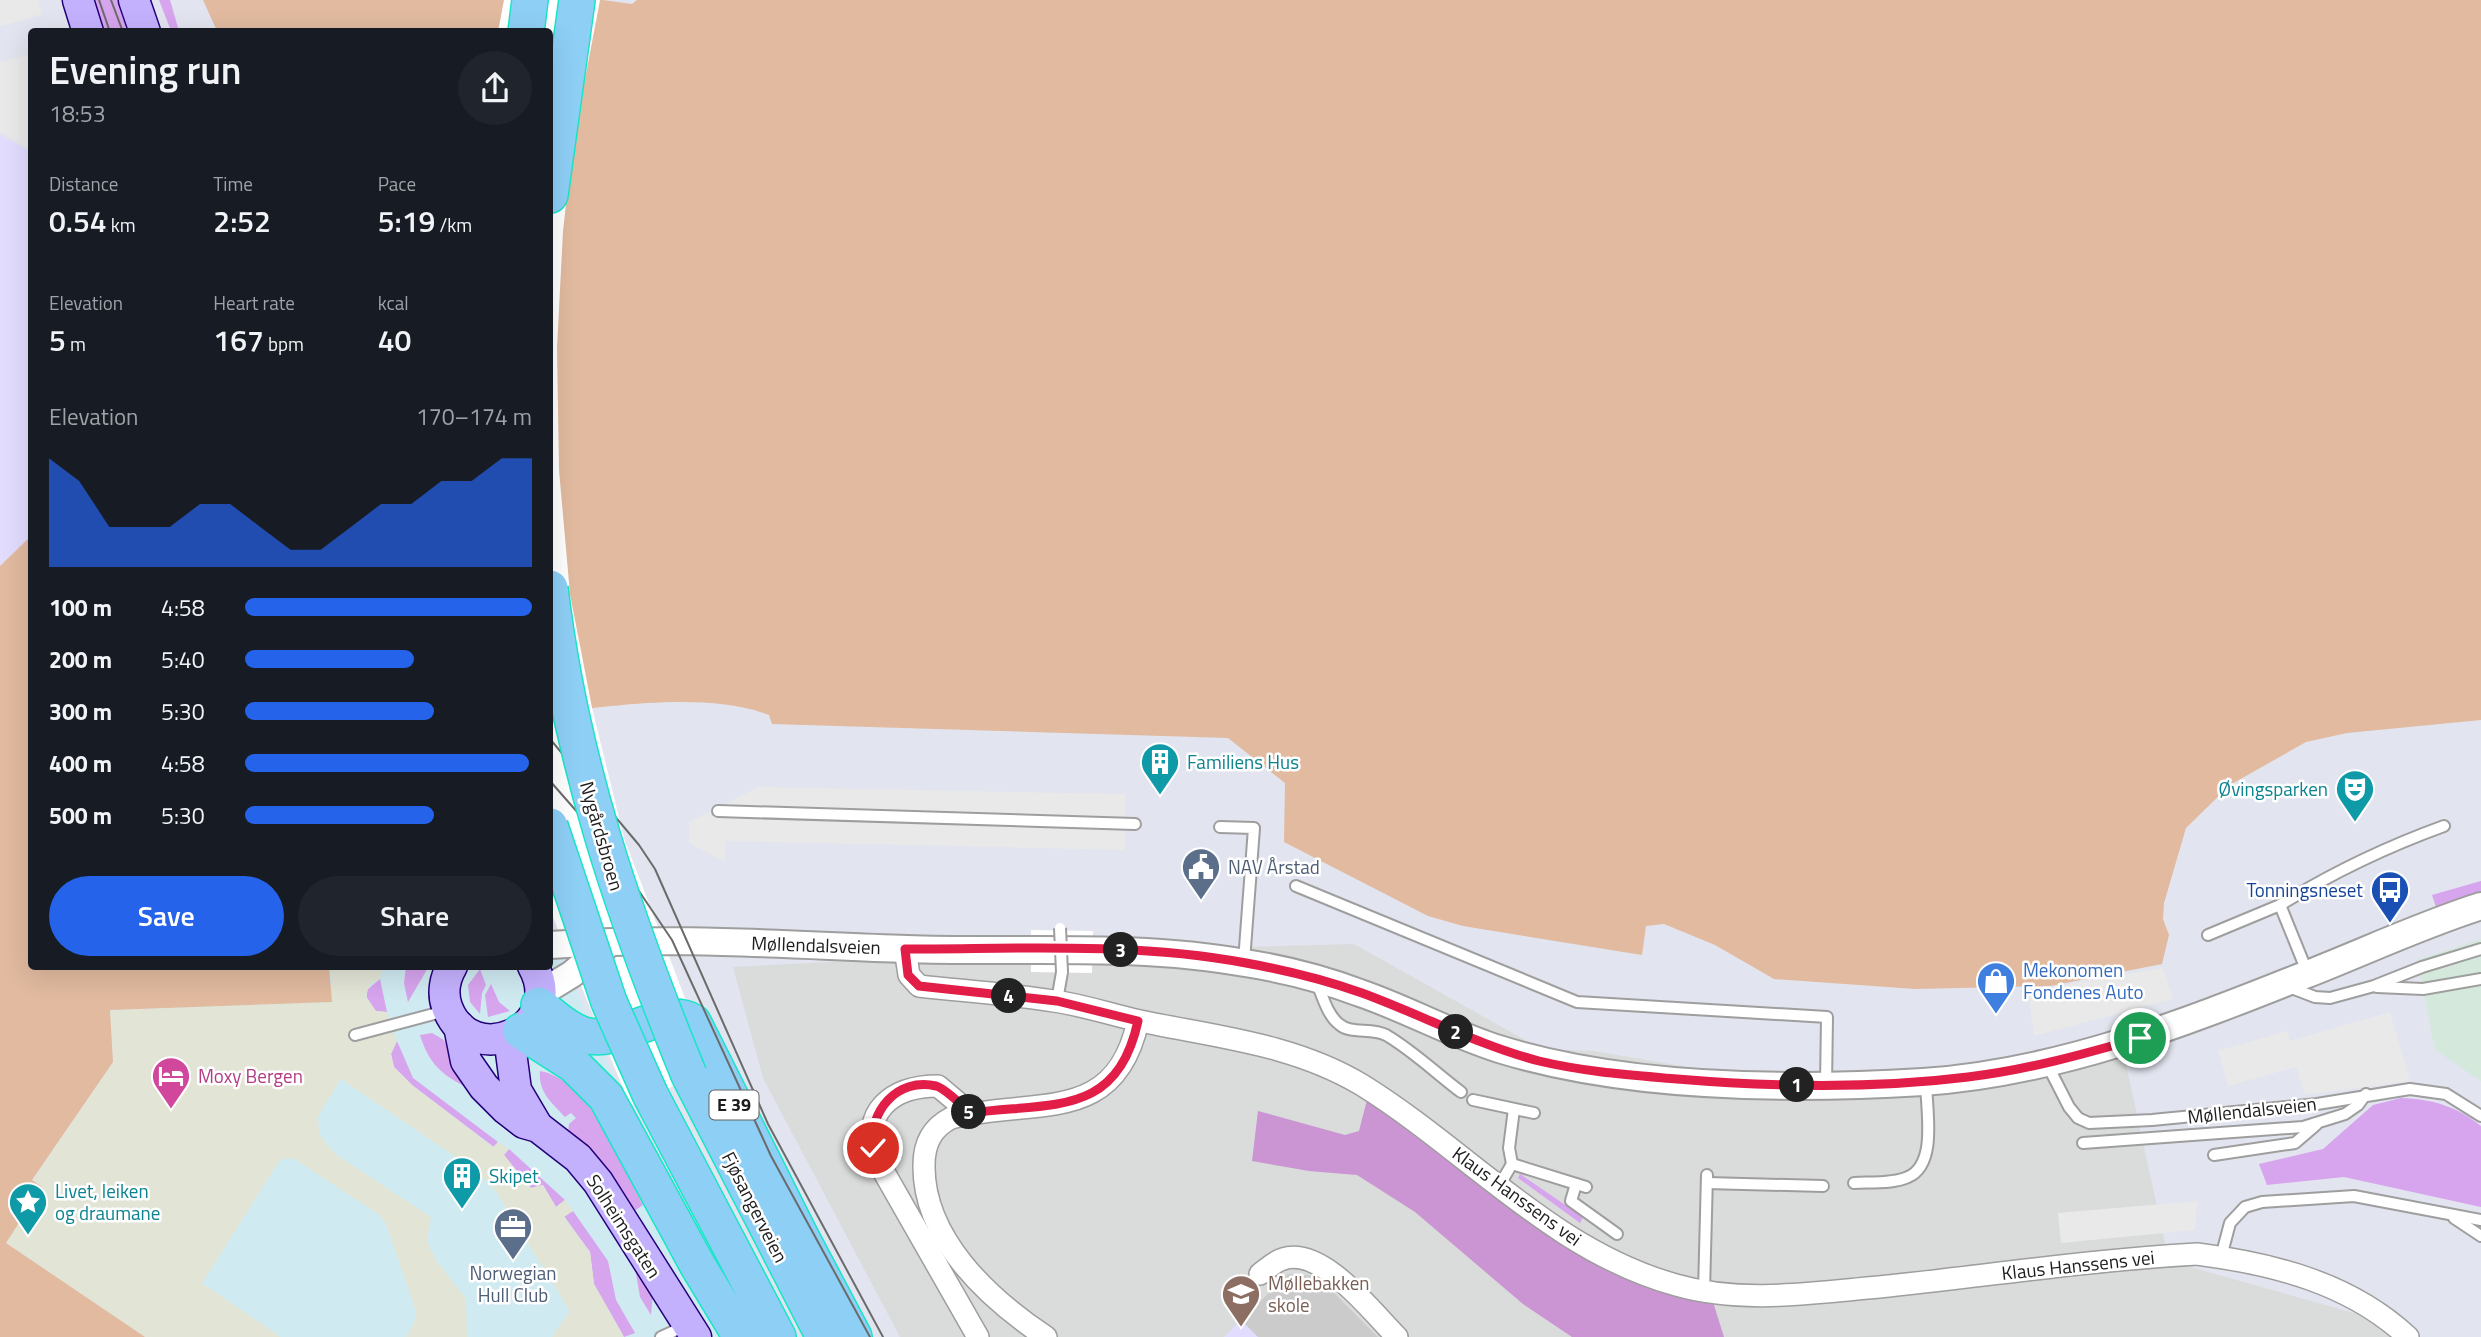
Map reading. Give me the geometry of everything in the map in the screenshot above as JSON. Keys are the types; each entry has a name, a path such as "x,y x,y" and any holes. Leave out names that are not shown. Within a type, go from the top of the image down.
{"highway":[{"path":"526,28 530,0"},
{"path":"553,173 577,0"},
{"name":"Nygårdsbroen","path":"553,609 569,718 601,839 644,963 689,1075"},
{"name":"Fjøsangerveien","path":"553,835 609,1002 650,1094 778,1337"},
{"path":"529,1006 574,1065 607,1097 698,1266 741,1337"},
{"name":"E 39","path":"529,1006 587,1036 621,1035 651,1022 675,1016 688,1019 697,1027 793,1223 854,1337"},
{"path":"607,1097 609,1062 621,1035"},
{"name":"Fjøsangerveien","path":"689,1075 824,1337"}],"main road":[{"path":"78,0 88,28"},
{"path":"134,0 144,28"},
{"name":"Solheimsgaten","path":"449,970 445,986 466,1061 484,1087 506,1109 524,1123 538,1127"},
{"path":"453,1018 482,1039 529,1006"},
{"name":"Solheimsgaten","path":"529,1006 516,1090 538,1127 578,1158 598,1182 692,1331"}],"street":[{"name":"Møllendalsveien","path":"553,945 663,940 905,949 1101,949 1176,953 1244,962 1315,978 1362,993 1493,1048 1600,1073 1690,1080 1826,1085 1926,1082 2047,1064 2140,1038 2296,979 2391,938 2481,906"},
{"path":"529,1006 608,944"},
{"name":"Klaus Hanssens vei","path":"905,949 908,975 919,986 1057,1001 1138,1021 1251,1042 1316,1062 1360,1084 1408,1117 1556,1228 1616,1264 1675,1285 1744,1297 1809,1293 2197,1254 2279,1269 2337,1289 2395,1325 2408,1337"},
{"path":"1046,1337 1015,1316 974,1278 938,1225 926,1197 924,1158 932,1133 951,1118 1062,1102 1084,1097 1104,1088 1132,1048 1138,1021"},
{"path":"971,1113 938,1086 915,1086 893,1095 881,1105 871,1136 877,1160 978,1337"},
{"path":"1260,1275 1280,1259 1292,1257 1315,1262 1333,1273 1397,1337"}],"lane":[{"path":"718,811 1135,824"},
{"path":"2208,935 2280,905 2323,879 2389,846 2444,826"},
{"path":"1220,827 1254,828 1244,962"},
{"path":"1296,887 1577,1002 1827,1017 1826,1085"},
{"path":"2280,905 2296,979 2315,997 2330,998 2374,986 2422,967 2481,949"},
{"path":"1057,1001 1062,972 1060,928"},
{"path":"1315,978 1330,1013 1341,1026 1351,1030 1363,1028 1388,1037 1461,1091"},
{"path":"2374,986 2423,989 2481,979"},
{"path":"355,1035 453,1018"},
{"name":"Møllendalsveien","path":"2047,1064 2069,1107 2078,1118 2089,1123 2152,1120 2317,1104 2410,1089 2435,1091 2456,1098 2481,1116"},
{"path":"1854,1183 1906,1178 1921,1168 1926,1152 1926,1082"},
{"path":"2083,1143 2289,1129 2320,1123 2345,1114 2358,1105 2366,1094"},
{"path":"1473,1100 1534,1113"},
{"path":"1499,1186 1512,1164 1509,1148 1514,1109"},
{"path":"2214,1156 2295,1143 2320,1123"},
{"path":"1512,1164 1581,1185 1571,1201 1617,1234"},
{"path":"1704,1292 1707,1179 1823,1186"},
{"path":"2221,1257 2230,1223 2245,1207 2262,1202 2354,1196 2407,1203 2481,1220"},
{"path":"2449,1214 2481,1236"},
{"path":"661,1337 692,1331"}],"shaded area":[{"path":"0,0 38,0 42,15 0,26"},
{"path":"86,0 126,0 135,24 124,28 94,28"},
{"path":"159,0 170,0 178,28 170,28"},
{"path":"203,0 603,0 632,4 637,0 2481,0 2481,720 2347,733 2306,742 2230,785 2186,828 2164,903 2163,919 2169,935 2162,964 2050,986 1915,989 1774,979 1715,945 1664,924 1646,926 1642,955 1463,926 1428,916 1284,842 1285,783 1228,738 772,724 769,715 745,708 690,702 631,704 553,714 553,28 216,28"},
{"path":"28,55 28,148 0,132 0,62"},
{"path":"0,135 28,151 28,539 0,566"},
{"path":"28,539 28,970 329,970 332,1002 110,1010 113,1062 32,1180 42,1187 6,1243 145,1337 0,1337 0,566"},
{"path":"758,787 1125,794 1125,850 725,841 725,862 689,843 689,822"},
{"path":"2481,881 2481,891 2436,907 2432,895"},
{"path":"553,936 637,1129 745,1337 145,1337 110,1010 332,1001 329,970 553,970"},
{"path":"2481,939 2481,1081 2435,1050 2417,960"},
{"path":"1354,944 1541,1049 1594,1051 1769,1081 1860,1090 2123,1051 2169,1261 2357,1314 2394,1337 1258,1337 1241,1320 1224,1337 900,1337 763,1078 733,967 992,954"},
{"path":"2163,968 2173,999 2034,1036 2028,991"},
{"path":"330,970 382,970 380,979 370,984 366,996 376,1011 387,1012 397,1041 391,1054 394,1067 412,1085 493,1147 498,1142 509,1149 504,1155 531,1188 543,1185 556,1207 565,1200 573,1211 564,1217 590,1252 594,1284 624,1337 552,1337 570,1311 496,1192 478,1172 341,1079 318,1116 319,1134 335,1154 431,1217 427,1238 430,1249 466,1299 467,1337 406,1337 414,1324 416,1311 386,1224 378,1214 293,1158 280,1160 202,1283 281,1337 145,1337 6,1243 42,1187 32,1181 113,1062 110,1010 332,1002"},
{"path":"406,970 427,970 408,1002 404,983"},
{"path":"480,970 486,985 482,993 480,1014 470,1002 468,985"},
{"path":"380,979 387,1012 376,1011 367,1002 367,990"},
{"path":"491,984 499,1002 510,1011 488,1017 485,995"},
{"path":"2390,1012 2410,1081 2305,1095 2296,1067 2228,1086 2218,1051 2287,1031 2290,1041"},
{"path":"432,1033 444,1040 464,1086 441,1071 431,1059 420,1035"},
{"path":"397,1041 413,1078 498,1142 494,1147 412,1085 394,1067 391,1054"},
{"path":"540,1071 558,1078 575,1090 589,1107 615,1147 643,1205 633,1212 568,1133 569,1124 576,1118 571,1113 565,1117 551,1102 541,1085"},
{"path":"2401,1098 2443,1105 2462,1113 2481,1126 2481,1207 2344,1177 2267,1185 2259,1164 2323,1149 2373,1105"},
{"path":"1367,1100 1509,1205 1713,1302 1724,1337 1572,1337 1523,1304 1415,1212 1357,1175 1309,1171 1252,1161 1258,1111 1345,1135 1359,1131"},
{"path":"509,1149 565,1200 556,1207 543,1185 531,1188 504,1155"},
{"path":"1520,1174 1583,1217 1580,1223 1518,1178"},
{"path":"2197,1201 2195,1230 2061,1243 2058,1213"},
{"path":"573,1211 608,1261 616,1300 635,1333 624,1337 594,1284 590,1252 564,1216"},
{"path":"634,1262 653,1292 651,1315 640,1297"},
{"path":"1288,1274 1317,1276 1378,1337 1258,1337 1241,1320"},
{"name":"Møllebakken skole","path":"1241,1320 1258,1337 1224,1337"}],"pier":[{"path":"504,0 600,0 573,142 563,231 557,348 559,470 570,594 592,708 624,838 712,1069 630,1105 553,917 553,28 499,28"},
{"path":"1031,930 1093,931 1092,973 1031,972"}],"tram line":[{"path":"99,0 109,28"},
{"path":"111,0 122,28"},
{"path":"553,743 639,845 655,869 768,1124 883,1337"},
{"path":"553,784 614,854 672,940 771,1156 870,1337"}],"place":[{"name":"Familiens Hus","path":"1160,796"},
{"name":"Øvingsparken","path":"2355,823"},
{"name":"NAV Årstad","path":"1201,901"},
{"name":"Tonningsneset","path":"2390,924"},
{"name":"Mekonomen Fondenes Auto","path":"1996,1015"},
{"name":"Moxy Bergen","path":"171,1110"},
{"name":"Skipet","path":"462,1210"},
{"name":"Livet, leiken og draumane","path":"28,1236"},
{"name":"Norwegian Hull Club","path":"513,1261"},
{"name":"Møllebakken skole","path":"1241,1328"}],"route":[{"path":"873,1148 871,1136 881,1105 893,1095 915,1086 938,1086 971,1113 1062,1102 1084,1097 1104,1088 1121,1068 1132,1048 1138,1021 1057,1001 919,986 908,975 905,949 1101,949 1176,953 1244,962 1315,978 1362,993 1493,1048 1541,1061 1600,1073 1715,1083 1826,1085 1926,1082 2047,1064 2140,1038"}]}
